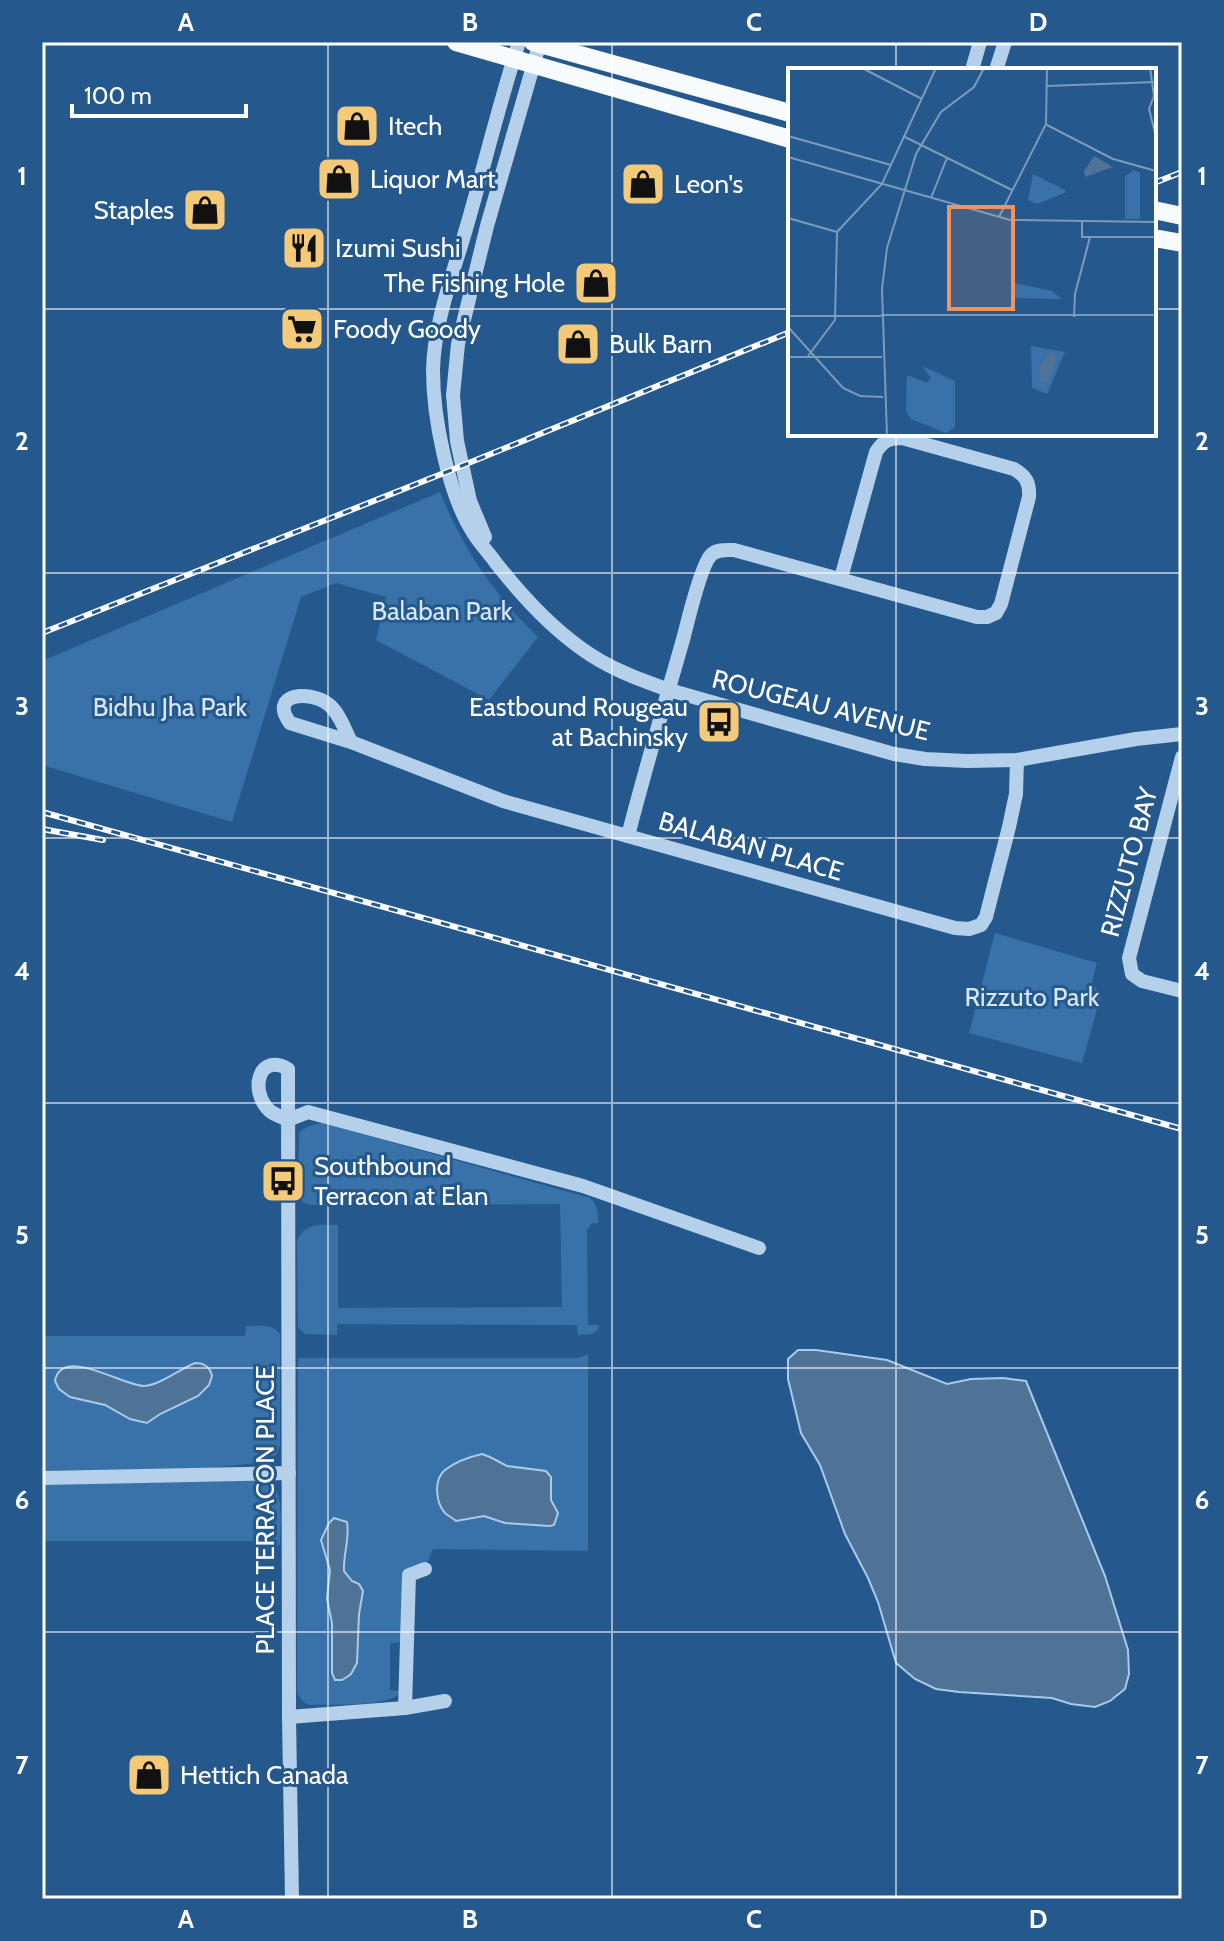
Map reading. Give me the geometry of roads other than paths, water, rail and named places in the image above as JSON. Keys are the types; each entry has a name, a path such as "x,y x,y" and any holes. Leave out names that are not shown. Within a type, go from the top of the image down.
{"main road":[{"path":"456,42 517,50 533,64 788,138"},
{"path":"538,43 788,112"},
{"path":"1156,210 1182,216"},
{"path":"1156,238 1182,243"}],"street":[{"path":"973,68 980,42"},
{"path":"997,68 1005,42"},
{"name":"ROUGEAU AVENUE","path":"494,560 470,501 457,441 453,395 462,321 538,43"},
{"name":"ROUGEAU AVENUE","path":"517,50 449,287 433,369 436,414 460,505 473,533 533,608 581,648 622,672 669,690 894,754 925,759 1017,760 1182,734"},
{"path":"628,836 705,563 711,554 734,550 977,617 987,617 996,613 1001,604 1030,485 1024,475 1014,469 902,438 890,438 876,452 841,578"},
{"name":"BALABAN PLACE","path":"351,742 326,702 299,695 291,697 284,705 284,715 290,723 351,742 503,801 955,928 969,929 981,925 986,917 1014,805 1017,760"},
{"name":"RIZZUTO BAY","path":"1182,757 1129,958 1132,974 1142,981 1182,991"},
{"name":"PLACE TERRACON PLACE","path":"292,1899 288,1120 308,1112 583,1186 759,1248"},
{"path":"42,1478 289,1473"},
{"path":"405,1708 409,1575 425,1569"},
{"path":"289,1717 405,1708 445,1701"}],"railway":[{"path":"1156,182 1182,172"},
{"path":"42,633 788,333"},
{"path":"42,812 1182,1129"},
{"path":"42,829 103,840"}],"place":[{"name":"Itech","path":"357,126"},
{"name":"Liquor Mart","path":"339,179"},
{"name":"Leon's","path":"643,184"},
{"name":"Staples","path":"205,210"},
{"name":"Izumi Sushi","path":"304,248"},
{"name":"The Fishing Hole","path":"596,283"},
{"name":"Foody Goody","path":"302,329"},
{"name":"Bulk Barn","path":"578,344"},
{"name":"Eastbound Rougeau at Bachinsky","path":"719,722"},
{"name":"Southbound Terracon at Elan","path":"283,1181"},
{"name":"Hettich Canada","path":"149,1775"}],"park label":[{"name":"Balaban Park","path":"442,611"},
{"name":"Bidhu Jha Park","path":"170,707"},
{"name":"Rizzuto Park","path":"1032,997"}]}
